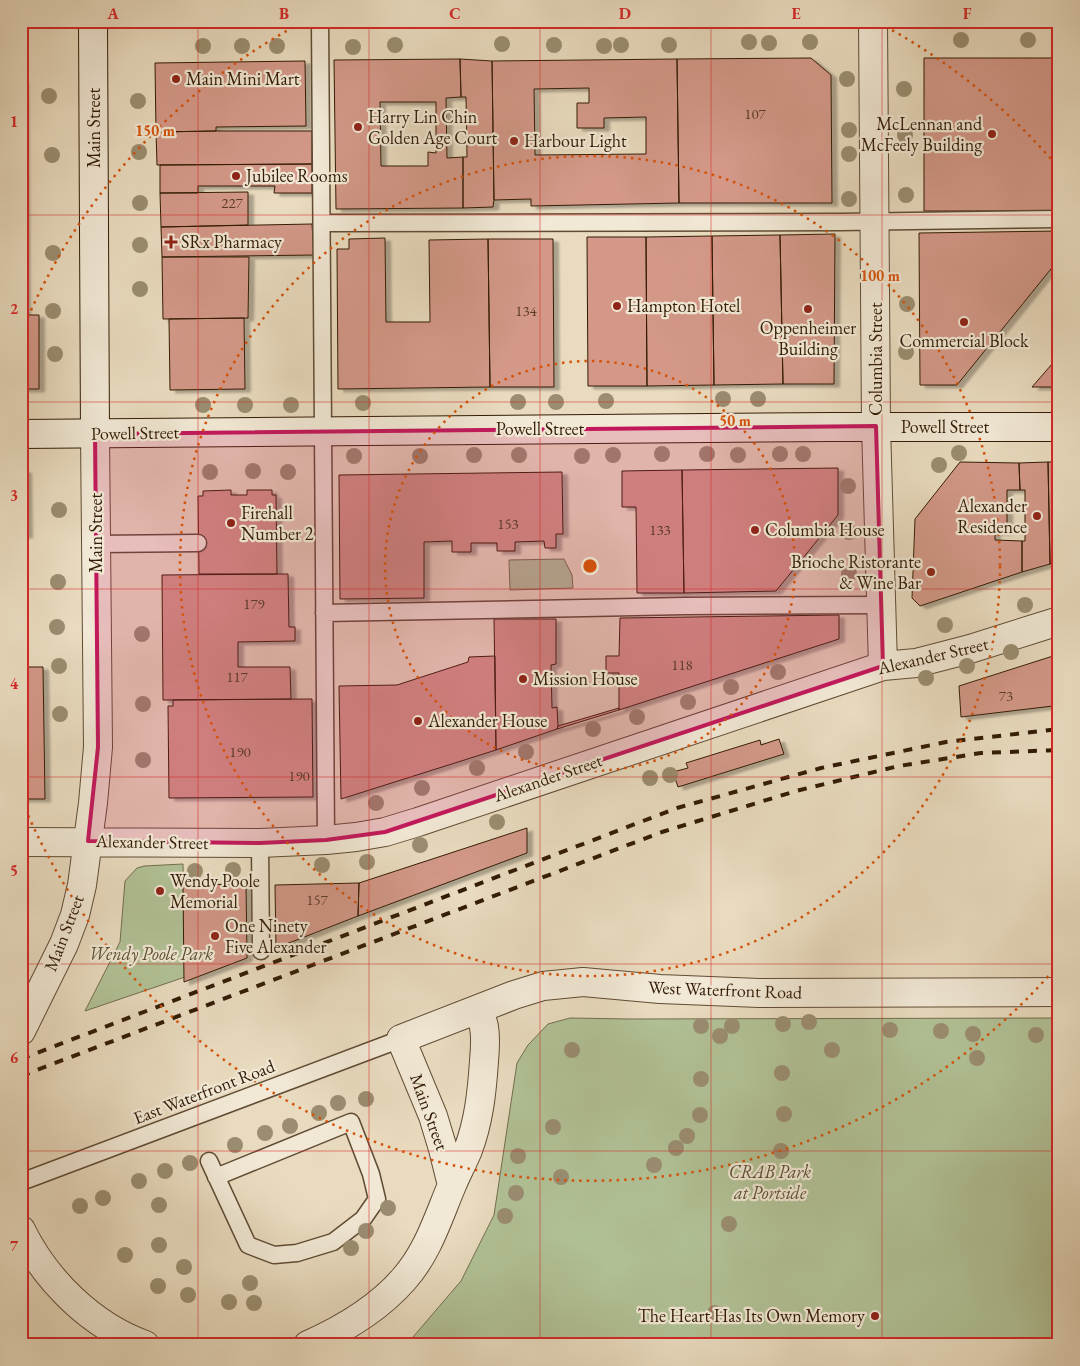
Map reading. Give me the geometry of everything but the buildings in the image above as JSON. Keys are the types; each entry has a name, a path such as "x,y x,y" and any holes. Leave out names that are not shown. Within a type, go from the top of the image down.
{"street":[{"name":"Main Street","path":"21,1031 64,944 75,915 88,842 98,747 93,21"},
{"name":"Columbia Street","path":"873,21 876,426 883,666"},
{"name":"Powell Street","path":"21,434 876,426 1059,427"},
{"name":"Alexander Street","path":"21,842 260,843 326,840 385,832 883,666 916,664 1059,621"},
{"name":"West Waterfront Road","path":"401,1039 543,986 583,982 660,989 759,993 1059,992"},
{"name":"Main Street","path":"308,1345 354,1321 383,1300 405,1278 429,1242 468,1150 477,1120 482,1090 485,1049 484,1027 478,1009"},
{"name":"Main Street","path":"401,1039 432,1116 452,1185"},
{"path":"21,1230 42,1265 67,1294 85,1311 108,1326 146,1345"}],"lane":[{"path":"320,21 323,223 326,840"},
{"path":"323,223 1059,219"},
{"path":"97,544 198,543"},
{"path":"324,612 675,606 882,605"},
{"path":"260,843 261,951"},
{"name":"East Waterfront Road","path":"21,1182 401,1039"},
{"path":"209,1162 216,1177 248,1245 274,1255 296,1253 334,1242 363,1218 377,1199 371,1174 351,1122 216,1177"}],"highlighted area":[{"path":"876,426 883,666 385,832 326,840 260,843 88,841 98,747 95,434"}],"green space":[{"path":"564,559 572,575 573,588 510,590 509,560"},
{"name":"Wendy Poole Park","path":"183,864 185,977 85,1011 120,942 125,881 137,868"},
{"name":"CRAB Park at Portside","path":"570,1018 1059,1018 1059,1345 1007,1345 977,1341 902,1345 404,1345 461,1281 494,1215 517,1063 528,1045 548,1024"}],"railway":[{"path":"21,1059 677,808 821,768 946,742 1059,729"},
{"path":"21,1076 662,832 796,791 899,766 981,753 1059,750"}],"place":[{"name":"Main Mini Mart","path":"176,79"},
{"name":"Harry Lin Chin Golden Age Court","path":"358,127"},
{"name":"McLennan and McFeely Building","path":"992,134"},
{"name":"Harbour Light","path":"514,141"},
{"name":"Jubilee Rooms","path":"236,176"},
{"name":"SRx Pharmacy","path":"171,242"},
{"name":"Hampton Hotel","path":"617,306"},
{"name":"Oppenheimer Building","path":"808,309"},
{"name":"Commercial Block","path":"964,322"},
{"name":"Alexander Residence","path":"1037,516"},
{"name":"Firehall Number 2","path":"231,523"},
{"name":"Columbia House","path":"755,530"},
{"name":"Brioche Ristorante & Wine Bar","path":"931,572"},
{"name":"Mission House","path":"523,679"},
{"name":"Alexander House","path":"418,721"},
{"name":"Wendy Poole Memorial","path":"160,891"},
{"name":"One Ninety Five Alexander","path":"215,936"},
{"name":"The Heart Has Its Own Memory","path":"875,1316"}]}
